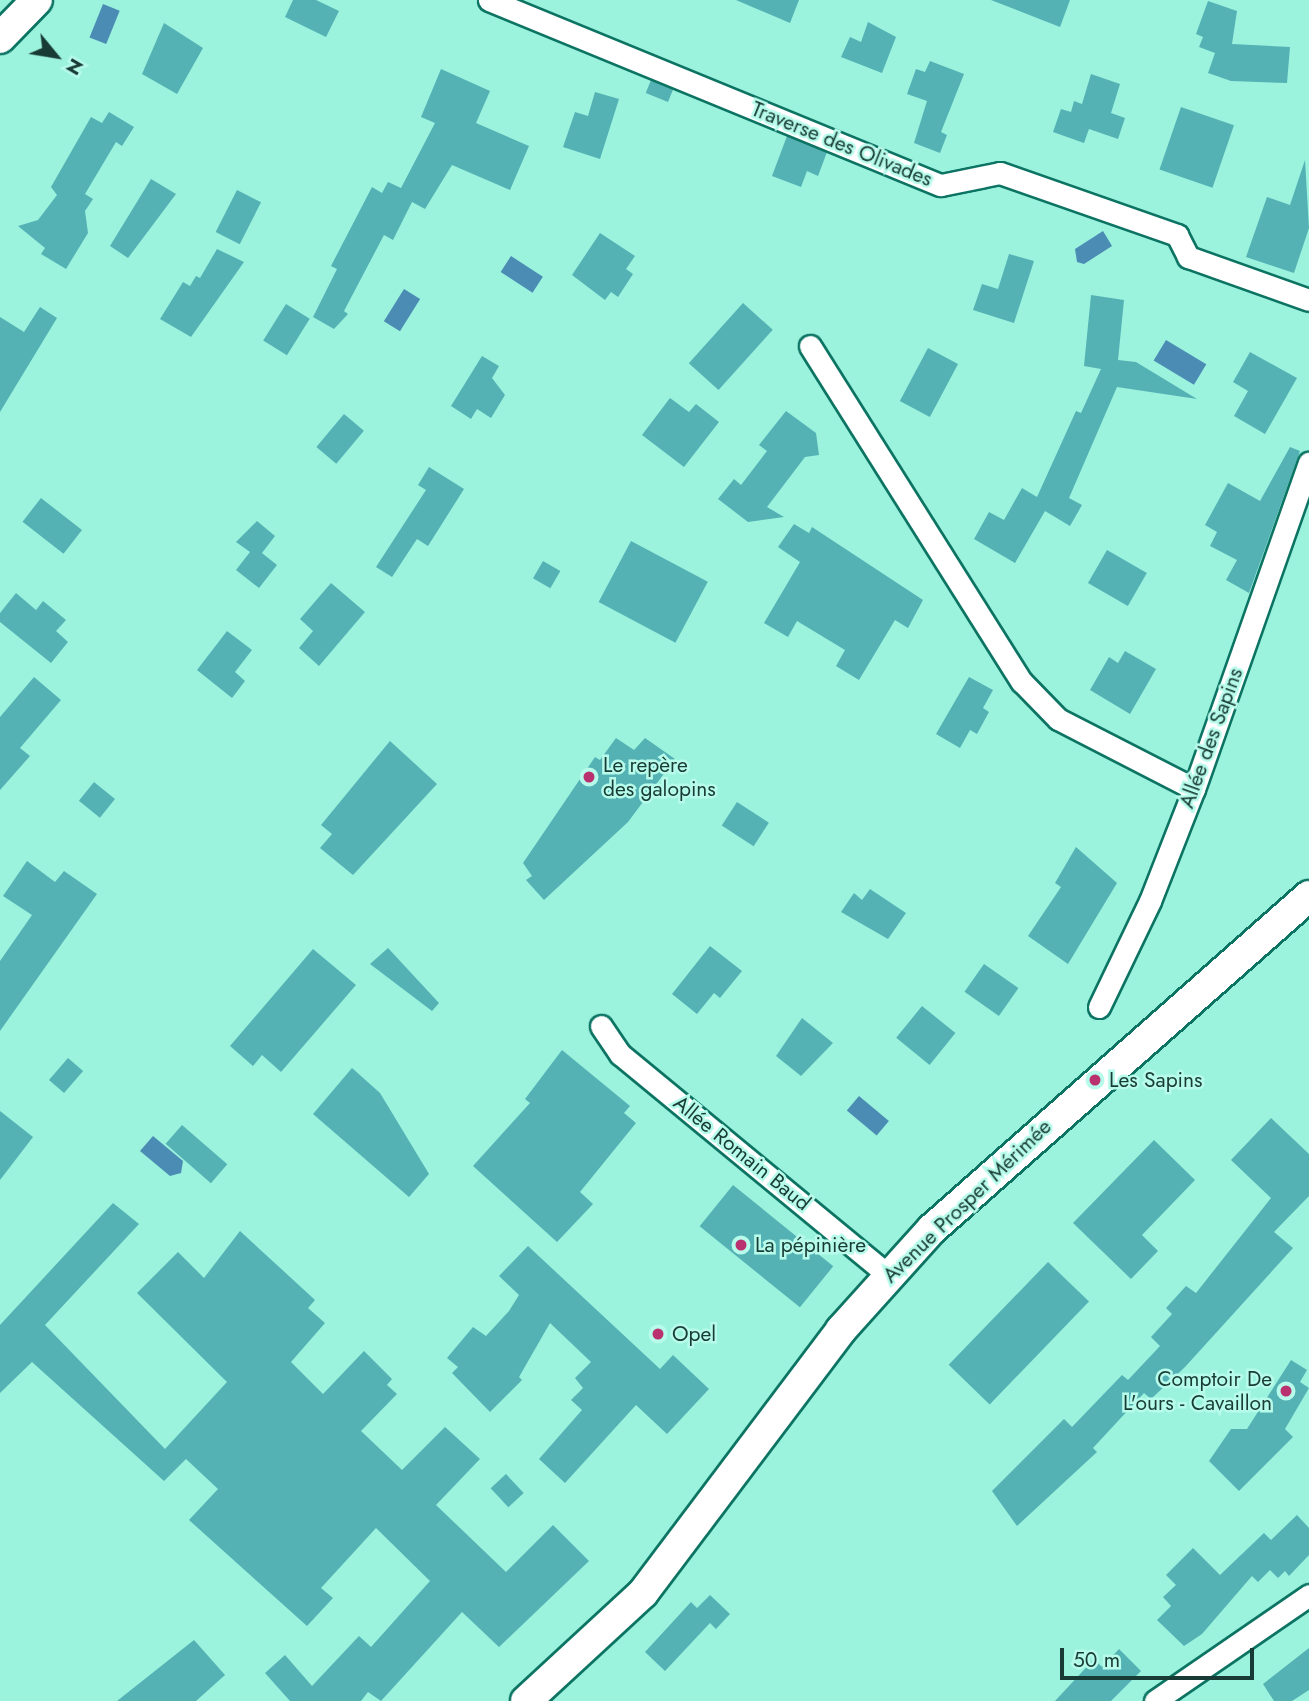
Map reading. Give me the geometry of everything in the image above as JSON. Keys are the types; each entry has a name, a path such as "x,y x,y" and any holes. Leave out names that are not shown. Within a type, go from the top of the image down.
{"main road":[{"path":"0,38 37,0"},
{"name":"Avenue Prosper Mérimée","path":"526,1701 643,1593 888,1275 991,1173 1309,896"}],"street":[{"name":"Traverse des Olivades","path":"489,0 941,185 1000,173 1177,235 1188,257 1309,300"},
{"path":"810,346 1022,682 1058,719 1194,789"},
{"name":"Allée des Sapins","path":"1098,1007 1150,901 1194,789 1309,463"},
{"name":"Allée Romain Baud","path":"601,1026 620,1054 888,1275"},
{"path":"1155,1701 1309,1595"}],"water":[{"path":"103,4 120,11 106,44 90,37"},
{"path":"1103,231 1112,246 1084,264 1077,262 1075,249"},
{"path":"511,256 543,277 533,293 501,272"},
{"path":"404,289 420,299 400,331 384,321"},
{"path":"1166,340 1206,364 1194,385 1154,361"},
{"path":"859,1096 889,1121 877,1136 847,1111"},
{"path":"153,1136 183,1161 181,1173 170,1176 140,1151"}],"building":[{"path":"293,0 316,0 339,11 326,37 285,17"},
{"path":"736,0 799,0 790,23"},
{"path":"991,0 1070,0 1060,27"},
{"path":"1208,1 1237,11 1232,44 1290,47 1287,83 1231,81 1208,73 1215,53 1199,47 1203,37 1196,34"},
{"path":"868,22 896,37 882,73 841,57 850,37 861,42"},
{"path":"164,23 203,48 177,94 142,74"},
{"path":"930,61 964,74 941,132 947,135 940,153 914,143 927,101 907,94 916,69 925,72"},
{"path":"441,69 490,91 476,123 529,146 510,190 452,165 425,209 412,202 393,240 384,235 344,311 348,314 334,329 313,317 337,269 331,266 372,187 382,193 388,182 401,188 435,123 421,117"},
{"path":"1091,74 1120,84 1111,113 1125,118 1118,139 1089,129 1084,143 1053,132 1061,109 1071,112 1074,101 1082,104"},
{"path":"651,80 673,89 668,102 646,93"},
{"path":"595,92 619,99 600,159 563,147 575,112 588,116"},
{"path":"1181,107 1234,125 1212,188 1160,169"},
{"path":"109,112 134,127 122,146 116,142 85,194 93,199 85,211 88,233 66,269 41,254 45,248 18,226 38,220 57,195 51,187 91,117 102,123"},
{"path":"787,136 827,152 818,176 807,171 801,187 772,176"},
{"path":"1305,160 1309,228 1294,273 1246,257 1267,197 1290,205"},
{"path":"151,179 176,194 128,258 110,246"},
{"path":"237,190 261,202 240,244 216,232"},
{"path":"600,233 635,256 626,269 633,274 618,297 611,292 605,300 572,275"},
{"path":"217,249 244,262 191,337 160,319 183,282 190,286 196,276 200,278"},
{"path":"1009,254 1034,261 1014,323 973,310 982,284 998,289"},
{"path":"1091,295 1124,300 1118,360 1136,362 1197,399 1117,387 1069,498 1082,505 1070,526 1045,511 1015,563 974,539 989,512 1004,520 1022,488 1037,497 1076,411 1081,413 1101,369 1084,366"},
{"path":"743,303 773,330 719,390 689,363"},
{"path":"286,304 310,319 287,355 263,340"},
{"path":"40,307 57,318 0,412 0,317 24,332"},
{"path":"928,348 958,364 930,417 900,401"},
{"path":"1250,352 1297,378 1265,434 1234,416 1248,391 1233,382"},
{"path":"482,356 499,366 492,378 505,395 491,418 477,409 471,419 451,406"},
{"path":"670,398 689,412 696,404 719,422 684,467 642,435"},
{"path":"786,411 816,433 819,455 805,457 767,507 784,517 748,522 718,499 734,479 741,485 767,451 759,445"},
{"path":"344,414 364,431 336,464 316,447"},
{"path":"1290,447 1300,451 1249,593 1226,580 1237,560 1210,546 1217,532 1205,525 1228,483 1260,501"},
{"path":"429,467 464,489 428,546 417,539 392,577 376,567 426,490 418,485"},
{"path":"41,498 82,530 64,554 23,522"},
{"path":"257,521 275,536 262,553 277,565 259,588 236,570 250,552 236,542"},
{"path":"794,524 809,533 812,527 923,600 908,628 895,620 859,680 836,666 845,650 797,621 788,637 764,623 800,562 778,547"},
{"path":"631,541 708,582 675,643 599,602"},
{"path":"1107,550 1147,573 1128,606 1088,583"},
{"path":"543,561 560,571 550,588 533,578"},
{"path":"331,583 365,612 319,666 299,648 313,631 300,619"},
{"path":"16,593 36,610 43,601 66,620 56,631 68,642 51,663 0,622 0,613"},
{"path":"227,631 252,650 235,672 245,681 232,698 197,670"},
{"path":"1125,651 1156,669 1130,714 1090,690 1109,657 1118,663"},
{"path":"34,677 61,700 20,748 30,756 0,790 0,717"},
{"path":"969,677 993,690 983,708 989,712 977,734 970,730 960,748 936,734"},
{"path":"616,738 634,750 645,738 675,759 628,822 544,900 526,880 532,876 523,863 595,757 600,760"},
{"path":"390,741 437,784 353,875 320,848 332,834 321,825"},
{"path":"94,782 115,799 100,818 79,801"},
{"path":"737,802 769,823 754,846 722,825"},
{"path":"1076,847 1117,883 1068,964 1028,936 1061,887 1055,883"},
{"path":"27,861 55,882 64,871 97,894 0,1031 0,961 32,915 3,896"},
{"path":"870,889 906,913 888,939 841,912 854,893 862,900"},
{"path":"710,946 742,971 720,998 714,993 697,1014 672,994"},
{"path":"388,948 439,1003 432,1011 370,964"},
{"path":"313,949 356,985 281,1072 262,1055 253,1066 230,1046"},
{"path":"984,964 1018,988 999,1016 964,992"},
{"path":"922,1006 955,1033 930,1065 896,1038"},
{"path":"802,1018 833,1043 801,1076 776,1056"},
{"path":"562,1050 630,1106 624,1113 636,1123 580,1192 593,1204 557,1242 473,1166 530,1103 525,1099"},
{"path":"68,1058 83,1071 64,1093 49,1080"},
{"path":"352,1068 380,1093 429,1174 409,1197 313,1114"},
{"path":"0,1111 33,1137 0,1180"},
{"path":"1271,1118 1309,1154 1309,1196 1274,1232 1293,1248 1185,1367 1151,1399 1144,1393 1093,1448 1097,1452 1017,1526 992,1491 1064,1419 1072,1427 1122,1375 1128,1380 1160,1346 1151,1337 1172,1314 1166,1308 1186,1286 1196,1293 1271,1198 1231,1160"},
{"path":"182,1125 227,1164 211,1183 166,1144"},
{"path":"1154,1140 1195,1180 1142,1235 1158,1251 1131,1279 1073,1223"},
{"path":"733,1185 833,1266 800,1307 700,1226"},
{"path":"113,1203 139,1224 45,1325 165,1449 227,1382 137,1293 178,1252 204,1278 240,1231 315,1300 308,1308 325,1323 291,1362 323,1394 364,1351 392,1379 387,1385 397,1394 361,1431 402,1470 445,1427 480,1459 436,1505 506,1572 553,1525 589,1561 499,1647 462,1612 381,1701 368,1692 361,1701 290,1701 265,1673 285,1655 312,1686 359,1636 371,1647 430,1581 376,1528 321,1588 333,1598 307,1626 189,1520 218,1489 186,1459 164,1481 32,1362 0,1393 0,1325"},
{"path":"528,1246 660,1369 673,1355 709,1389 667,1434 636,1405 565,1483 539,1459 582,1410 571,1400 583,1388 575,1378 591,1362 550,1323 519,1377 522,1380 490,1412 452,1373 458,1367 447,1358 473,1327 486,1336 509,1311 519,1295 499,1276"},
{"path":"1048,1262 1089,1302 990,1404 949,1365"},
{"path":"1291,1360 1307,1370 1300,1382 1309,1388 1285,1429 1293,1437 1239,1491 1209,1461 1231,1429 1247,1429"},
{"path":"506,1474 524,1493 508,1507 491,1488"},
{"path":"1297,1515 1309,1528 1309,1555 1289,1576 1285,1571 1278,1578 1270,1570 1258,1582 1252,1576 1202,1634 1184,1646 1157,1620 1171,1606 1163,1597 1176,1585 1166,1575 1193,1548 1220,1575 1264,1533 1271,1540"},
{"path":"710,1595 730,1614 716,1629 710,1623 665,1671 645,1652 691,1602 697,1608"},
{"path":"194,1640 225,1675 196,1701 117,1701"},
{"path":"1309,1648 1309,1690 1292,1701 1274,1701 1263,1684"},
{"path":"1119,1649 1141,1671 1111,1701 1055,1701 1094,1659 1102,1667"}],"place":[{"name":"Le repère des galopins","path":"589,777"},
{"name":"Les Sapins","path":"1095,1080"},
{"name":"La pépinière","path":"741,1245"},
{"name":"Opel","path":"658,1334"},
{"name":"Comptoir De L'ours - Cavaillon","path":"1286,1391"}]}
